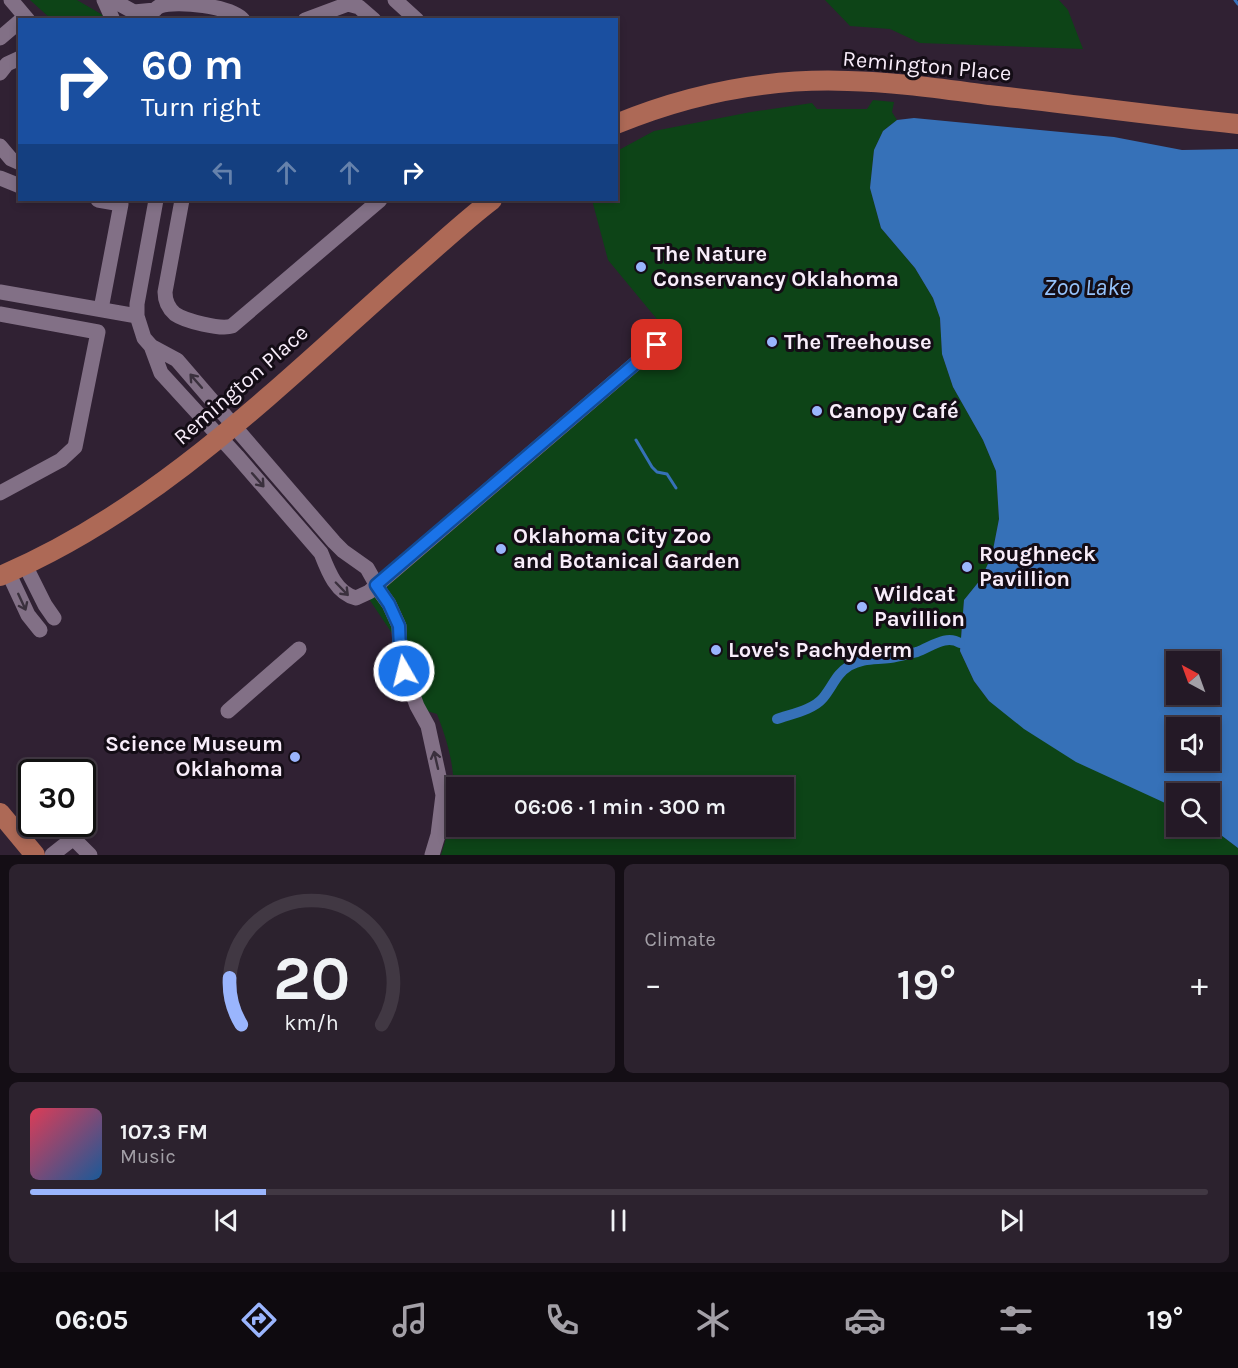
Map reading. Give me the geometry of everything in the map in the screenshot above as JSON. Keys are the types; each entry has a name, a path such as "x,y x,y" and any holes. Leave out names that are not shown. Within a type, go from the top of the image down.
{"main road":[{"name":"Remington Place","path":"618,123 673,104 718,93 774,84 839,81 906,85 1238,124"},
{"name":"Remington Place","path":"11,571 83,534 142,497 226,431 491,201"},
{"path":"0,813 35,855"}],"street":[{"path":"11,0 22,18"},
{"path":"104,0 112,18"},
{"path":"112,0 134,12 150,15 159,6 197,4 231,11 240,18"},
{"path":"395,0 415,18"},
{"path":"324,16 341,5 351,4 359,7 372,18"},
{"path":"0,38 18,23"},
{"path":"0,73 7,64 18,59"},
{"path":"0,146 11,159 18,162"},
{"path":"0,178 18,185"},
{"path":"101,309 121,204 104,201"},
{"path":"156,201 138,292 137,316 144,338 151,346 177,360 226,431 321,553 329,572 348,596 356,598 363,596 657,345"},
{"path":"182,201 165,299 170,309 178,316 222,328 232,326 379,201"},
{"path":"0,292 137,316"},
{"path":"0,314 98,332 75,447 61,460 0,493"},
{"path":"226,431 334,542 367,568 389,604 399,626 404,671 417,706 428,726 443,795 438,835 432,855"},
{"path":"11,571 45,605 54,618"},
{"path":"11,571 28,615 40,630"},
{"path":"228,711 299,649"},
{"path":"52,855 71,840 76,841 90,855"}],"green space":[{"path":"30,0 77,0 105,18 50,18"},
{"path":"825,0 1059,0 1068,10 1083,49 920,43 890,29 850,26"},
{"path":"873,100 894,102 892,112 897,120 883,131 874,150 870,188 881,228 915,268 933,298 940,318 942,354 953,387 983,440 996,471 999,519 992,555 981,579 964,600 960,651 974,681 989,701 1166,802 1166,837 1220,837 1220,834 1238,848 1238,855 441,855 446,837 794,837 794,777 453,777 449,751 437,714 427,711 421,703 418,672 369,599 662,347 665,329 608,260 592,201 618,201 618,150 654,131 812,103 817,109 867,109"}],"water":[{"name":"Zoo Lake","path":"914,118 1114,137 1182,150 1238,149 1238,848 1220,834 1220,783 1166,783 1166,803 1076,762 1024,729 989,701 974,681 960,651 964,600 981,579 992,555 999,519 996,471 983,440 953,387 942,354 940,318 933,298 915,268 881,228 870,188 874,150 883,131 897,120"}],"waterway":[{"path":"1235,0 1238,4"},
{"path":"636,440 652,467 657,472 667,474 676,488"},
{"path":"777,719 814,706 841,673 854,663 893,658 949,640 960,643"}],"place":[{"name":"The Nature Conservancy Oklahoma","path":"641,267"},
{"name":"The Treehouse","path":"772,342"},
{"name":"Canopy Café","path":"817,411"},
{"name":"Oklahoma City Zoo and Botanical Garden","path":"501,549"},
{"name":"Roughneck Pavillion","path":"967,567"},
{"name":"Wildcat Pavillion","path":"862,607"},
{"name":"Love's Pachyderm","path":"716,650"},
{"name":"Science Museum Oklahoma","path":"295,757"}],"route":[{"path":"404,671 399,626 389,604 376,585 657,345"}]}
